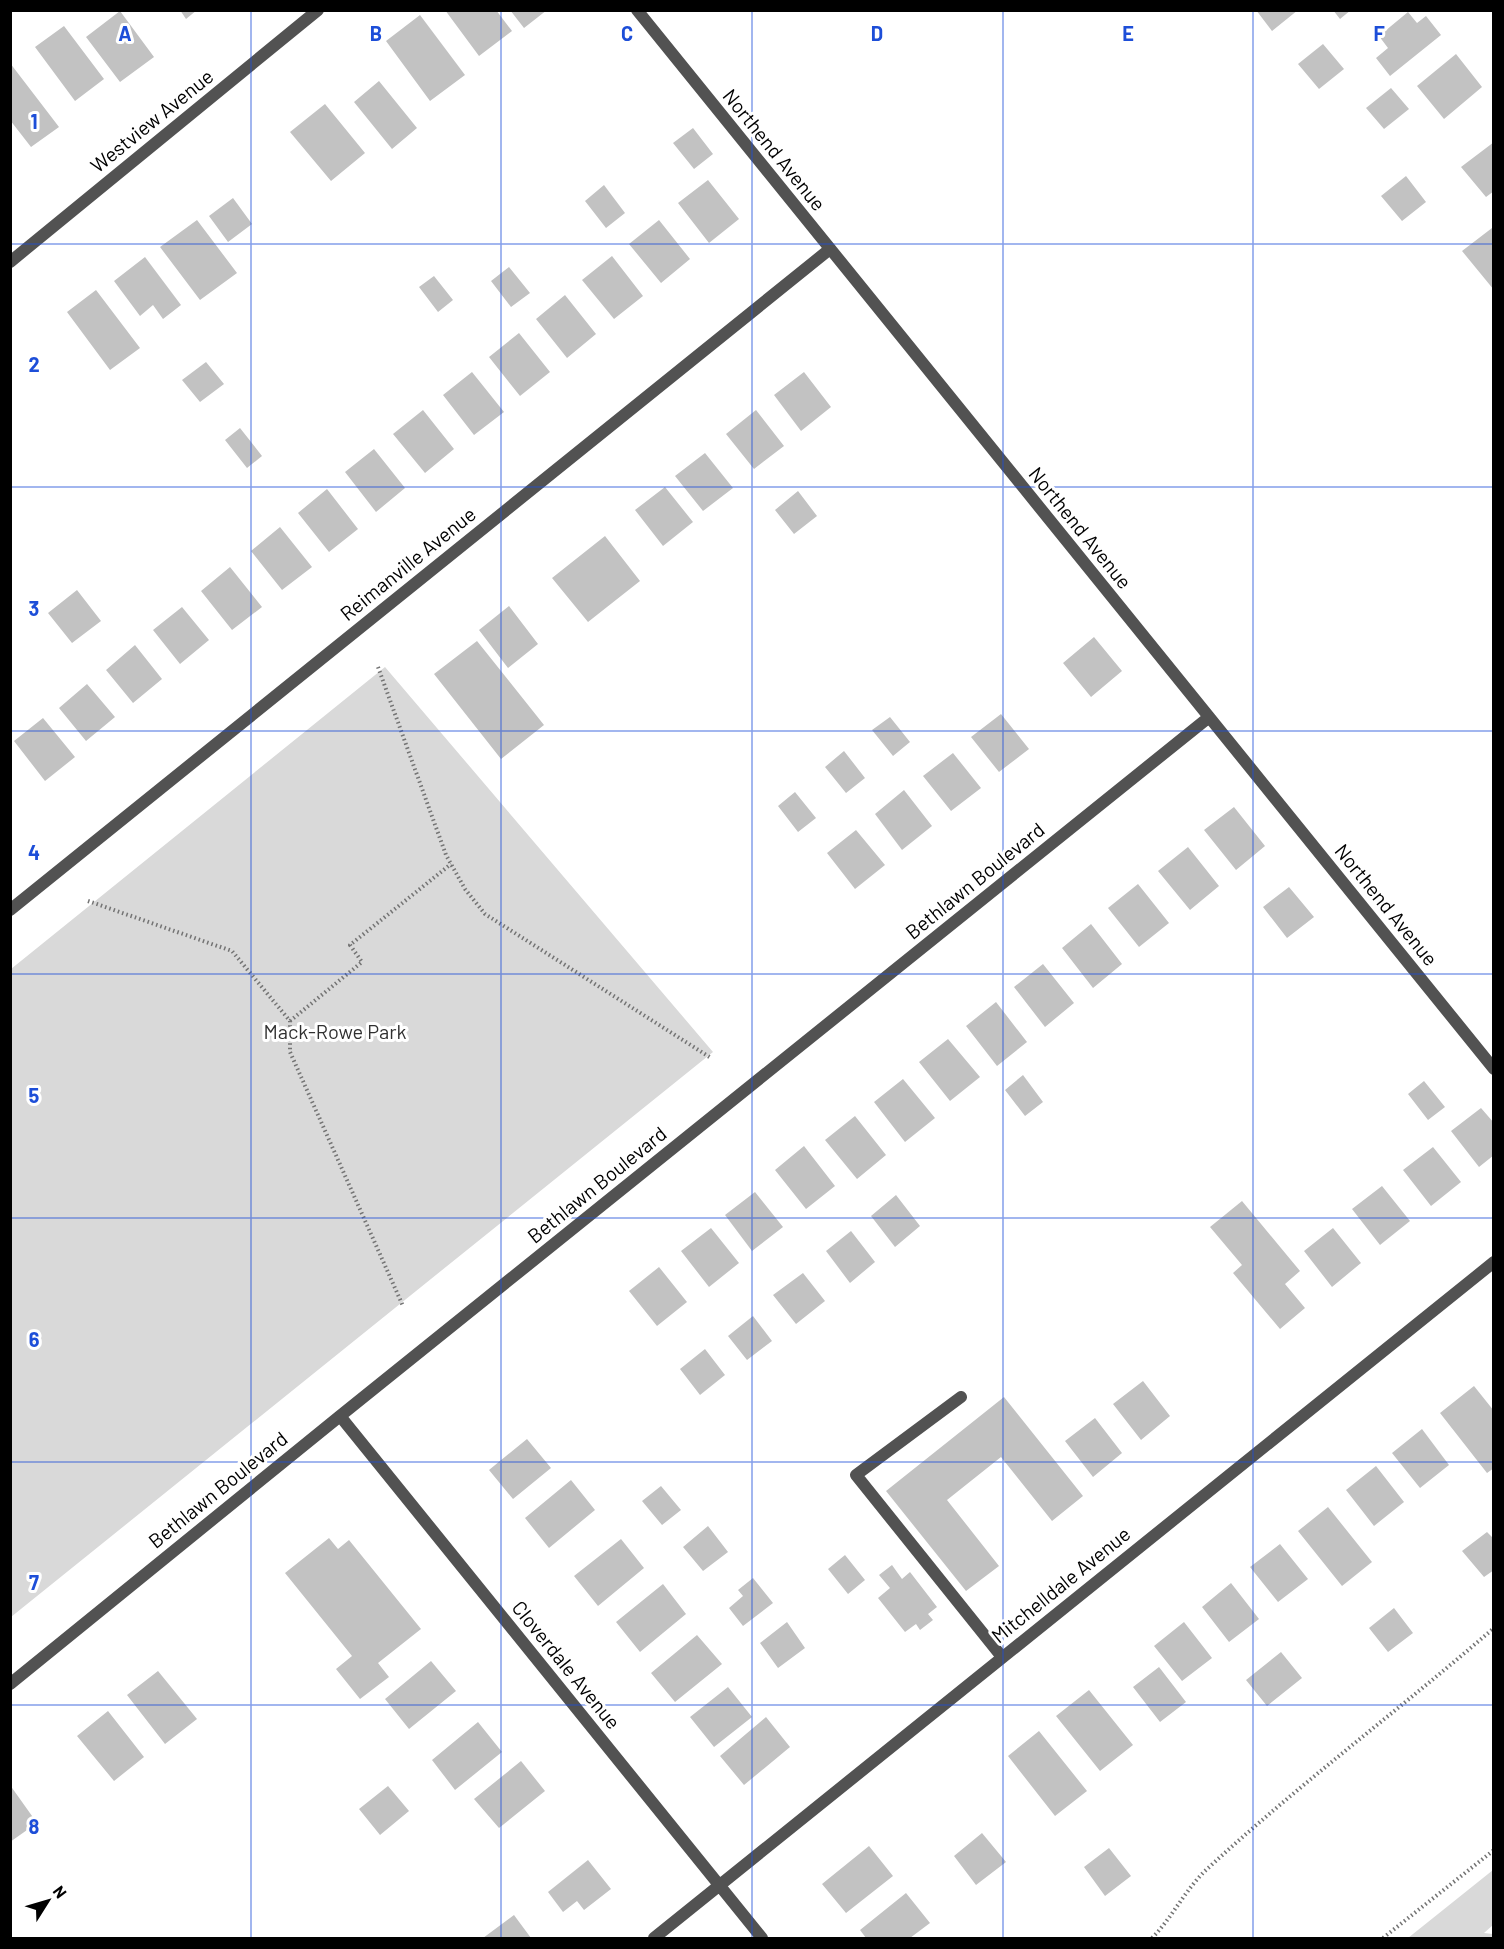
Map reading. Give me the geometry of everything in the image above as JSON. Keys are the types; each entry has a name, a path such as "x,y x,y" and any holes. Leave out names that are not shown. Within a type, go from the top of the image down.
{"street":[{"name":"Westview Avenue","path":"10,262 318,10"},
{"name":"Northend Avenue","path":"637,10 1494,1069"},
{"name":"Reimanville Avenue","path":"10,910 830,249"},
{"name":"Bethlawn Boulevard","path":"10,1684 1209,718"},
{"name":"Mitchelldale Avenue","path":"654,1938 1494,1262"},
{"path":"962,1398 856,1475 1002,1657"},
{"name":"Cloverdale Avenue","path":"340,1416 762,1938"}],"path":[{"path":"378,667 451,864 465,889 486,914 711,1058"},
{"path":"290,1022 362,962 350,945 451,864"},
{"path":"88,901 232,951 290,1022 290,1052 403,1306"},
{"path":"1152,1938 1204,1872 1288,1796 1494,1628"},
{"path":"1383,1938 1494,1850"}],"green space":[{"name":"Mack-Rowe Park","path":"385,667 713,1052 11,1617 11,969"},
{"path":"1493,1870 1493,1925 1484,1933 1493,1934 1493,1938 1408,1938"}],"building":[{"path":"180,10 197,10 186,19"},
{"path":"445,10 496,10 512,31 479,56"},
{"path":"510,10 547,10 524,28"},
{"path":"1256,10 1298,10 1272,31"},
{"path":"1333,10 1351,10 1340,19"},
{"path":"120,11 154,57 120,82 86,37"},
{"path":"1408,12 1417,23 1426,16 1441,35 1390,76 1376,58 1388,48 1379,36"},
{"path":"420,15 465,75 430,101 386,41"},
{"path":"64,26 104,79 75,101 35,47"},
{"path":"1323,44 1344,69 1319,89 1298,64"},
{"path":"1456,54 1482,87 1444,119 1417,86"},
{"path":"10,63 59,127 31,147 10,120"},
{"path":"379,81 417,128 392,149 354,102"},
{"path":"1391,88 1409,109 1384,129 1366,108"},
{"path":"325,104 365,153 331,181 290,132"},
{"path":"693,128 713,154 694,169 673,143"},
{"path":"1494,142 1494,191 1486,197 1461,167"},
{"path":"1406,176 1426,202 1402,221 1381,196"},
{"path":"708,180 739,219 709,243 678,203"},
{"path":"604,185 625,213 606,228 585,201"},
{"path":"233,198 252,224 228,242 209,216"},
{"path":"197,220 237,273 200,300 160,247"},
{"path":"659,220 690,259 661,283 629,244"},
{"path":"1492,228 1494,230 1494,290 1462,251"},
{"path":"612,256 643,296 614,319 582,280"},
{"path":"145,257 181,305 163,319 153,305 140,316 114,281"},
{"path":"509,267 530,293 511,307 491,281"},
{"path":"434,276 453,300 438,312 419,287"},
{"path":"96,290 140,348 110,370 67,312"},
{"path":"565,295 596,334 567,358 536,319"},
{"path":"519,333 550,372 520,396 489,357"},
{"path":"206,362 224,384 200,402 182,380"},
{"path":"472,372 504,412 474,435 443,395"},
{"path":"804,372 831,407 801,431 774,395"},
{"path":"423,410 454,449 425,473 393,434"},
{"path":"756,410 784,446 754,469 726,434"},
{"path":"240,428 262,456 247,468 225,440"},
{"path":"374,449 405,488 376,512 345,472"},
{"path":"705,453 733,488 703,511 675,476"},
{"path":"665,487 693,522 663,546 635,510"},
{"path":"327,489 358,529 329,552 298,513"},
{"path":"798,491 817,516 794,534 775,510"},
{"path":"280,527 312,567 282,590 251,551"},
{"path":"605,536 640,581 588,622 552,578"},
{"path":"230,567 262,607 232,630 201,591"},
{"path":"77,590 101,621 72,643 48,613"},
{"path":"509,606 538,644 508,668 479,630"},
{"path":"182,607 209,640 180,664 153,630"},
{"path":"1094,637 1122,671 1091,697 1063,663"},
{"path":"477,641 544,725 501,759 434,674"},
{"path":"135,645 162,679 133,703 106,670"},
{"path":"87,684 115,717 86,741 59,708"},
{"path":"1001,714 1029,749 999,772 971,737"},
{"path":"890,717 910,742 893,756 872,730"},
{"path":"43,718 75,757 45,781 14,741"},
{"path":"844,751 865,778 846,793 825,767"},
{"path":"953,753 981,788 951,811 923,776"},
{"path":"904,790 932,826 902,850 875,814"},
{"path":"795,792 816,818 798,832 778,806"},
{"path":"1234,807 1265,846 1236,870 1204,830"},
{"path":"856,830 885,865 855,889 827,853"},
{"path":"1188,847 1219,886 1190,910 1158,871"},
{"path":"1138,884 1169,923 1139,947 1108,908"},
{"path":"1289,887 1314,917 1287,938 1263,907"},
{"path":"1091,924 1122,964 1093,988 1062,948"},
{"path":"1043,964 1074,1003 1045,1027 1014,987"},
{"path":"996,1002 1027,1042 997,1066 966,1026"},
{"path":"948,1039 980,1077 950,1101 919,1062"},
{"path":"1023,1075 1043,1102 1025,1116 1005,1090"},
{"path":"903,1079 935,1118 905,1142 874,1102"},
{"path":"1424,1081 1445,1107 1428,1120 1408,1094"},
{"path":"1481,1108 1494,1123 1494,1155 1479,1167 1451,1131"},
{"path":"855,1116 886,1155 857,1179 825,1140"},
{"path":"804,1146 835,1186 806,1209 775,1170"},
{"path":"1433,1147 1461,1182 1431,1206 1403,1170"},
{"path":"1382,1186 1410,1221 1380,1245 1352,1209"},
{"path":"755,1192 783,1227 752,1251 725,1215"},
{"path":"896,1195 920,1226 895,1247 871,1216"},
{"path":"1242,1201 1300,1271 1285,1284 1305,1308 1280,1329 1233,1273 1242,1265 1210,1227"},
{"path":"711,1228 739,1263 709,1287 681,1251"},
{"path":"1333,1228 1361,1263 1332,1287 1304,1251"},
{"path":"851,1231 875,1262 850,1283 826,1251"},
{"path":"659,1267 687,1302 657,1326 629,1291"},
{"path":"803,1273 825,1301 796,1324 773,1295"},
{"path":"753,1316 772,1341 747,1360 728,1336"},
{"path":"705,1349 725,1375 700,1395 680,1369"},
{"path":"1143,1381 1170,1416 1141,1440 1113,1404"},
{"path":"1474,1386 1494,1411 1494,1468 1487,1473 1440,1413"},
{"path":"1004,1397 1083,1496 1052,1521 1001,1457 947,1500 999,1566 966,1591 886,1491"},
{"path":"1095,1418 1122,1453 1093,1477 1065,1441"},
{"path":"1422,1429 1449,1465 1420,1488 1392,1453"},
{"path":"527,1439 551,1468 513,1499 489,1470"},
{"path":"1376,1466 1404,1502 1374,1526 1346,1490"},
{"path":"571,1480 595,1510 549,1548 525,1518"},
{"path":"661,1486 681,1510 662,1525 642,1501"},
{"path":"1328,1507 1372,1562 1342,1586 1298,1531"},
{"path":"708,1526 728,1552 703,1571 683,1547"},
{"path":"1487,1532 1494,1539 1494,1570 1484,1577 1462,1551"},
{"path":"329,1538 338,1549 349,1540 421,1629 378,1663 389,1677 360,1699 336,1669 352,1656 285,1573"},
{"path":"621,1539 644,1568 598,1606 574,1576"},
{"path":"1280,1544 1308,1579 1278,1602 1250,1567"},
{"path":"845,1555 865,1580 848,1594 828,1569"},
{"path":"892,1565 902,1579 910,1572 937,1607 928,1614 933,1620 920,1630 916,1624 905,1632 878,1598 890,1588 879,1575"},
{"path":"753,1578 773,1603 743,1626 729,1608 743,1596 738,1590"},
{"path":"1231,1583 1259,1619 1229,1642 1202,1607"},
{"path":"663,1584 686,1614 640,1652 616,1622"},
{"path":"1394,1608 1413,1633 1388,1652 1369,1628"},
{"path":"787,1622 805,1648 778,1668 760,1643"},
{"path":"1184,1622 1212,1658 1182,1681 1154,1646"},
{"path":"697,1635 722,1664 675,1702 651,1673"},
{"path":"1281,1652 1302,1678 1267,1706 1246,1680"},
{"path":"431,1661 456,1691 409,1729 385,1699"},
{"path":"1159,1667 1186,1702 1160,1722 1133,1687"},
{"path":"158,1671 197,1719 165,1744 127,1695"},
{"path":"728,1687 752,1717 714,1747 690,1717"},
{"path":"1089,1690 1133,1745 1100,1771 1056,1716"},
{"path":"108,1711 144,1757 114,1781 77,1736"},
{"path":"766,1717 790,1747 744,1785 720,1756"},
{"path":"478,1722 502,1752 455,1790 432,1760"},
{"path":"1039,1731 1087,1791 1055,1816 1008,1756"},
{"path":"521,1761 545,1791 499,1828 474,1799"},
{"path":"10,1785 37,1823 10,1842"},
{"path":"388,1786 409,1811 380,1835 359,1809"},
{"path":"982,1833 1006,1862 976,1885 954,1856"},
{"path":"869,1846 893,1876 846,1913 822,1884"},
{"path":"1109,1848 1131,1876 1105,1896 1084,1867"},
{"path":"588,1860 611,1889 584,1910 577,1901 563,1912 548,1892"},
{"path":"906,1893 930,1923 910,1938 866,1938 860,1930"},
{"path":"514,1915 531,1938 483,1938"}]}
